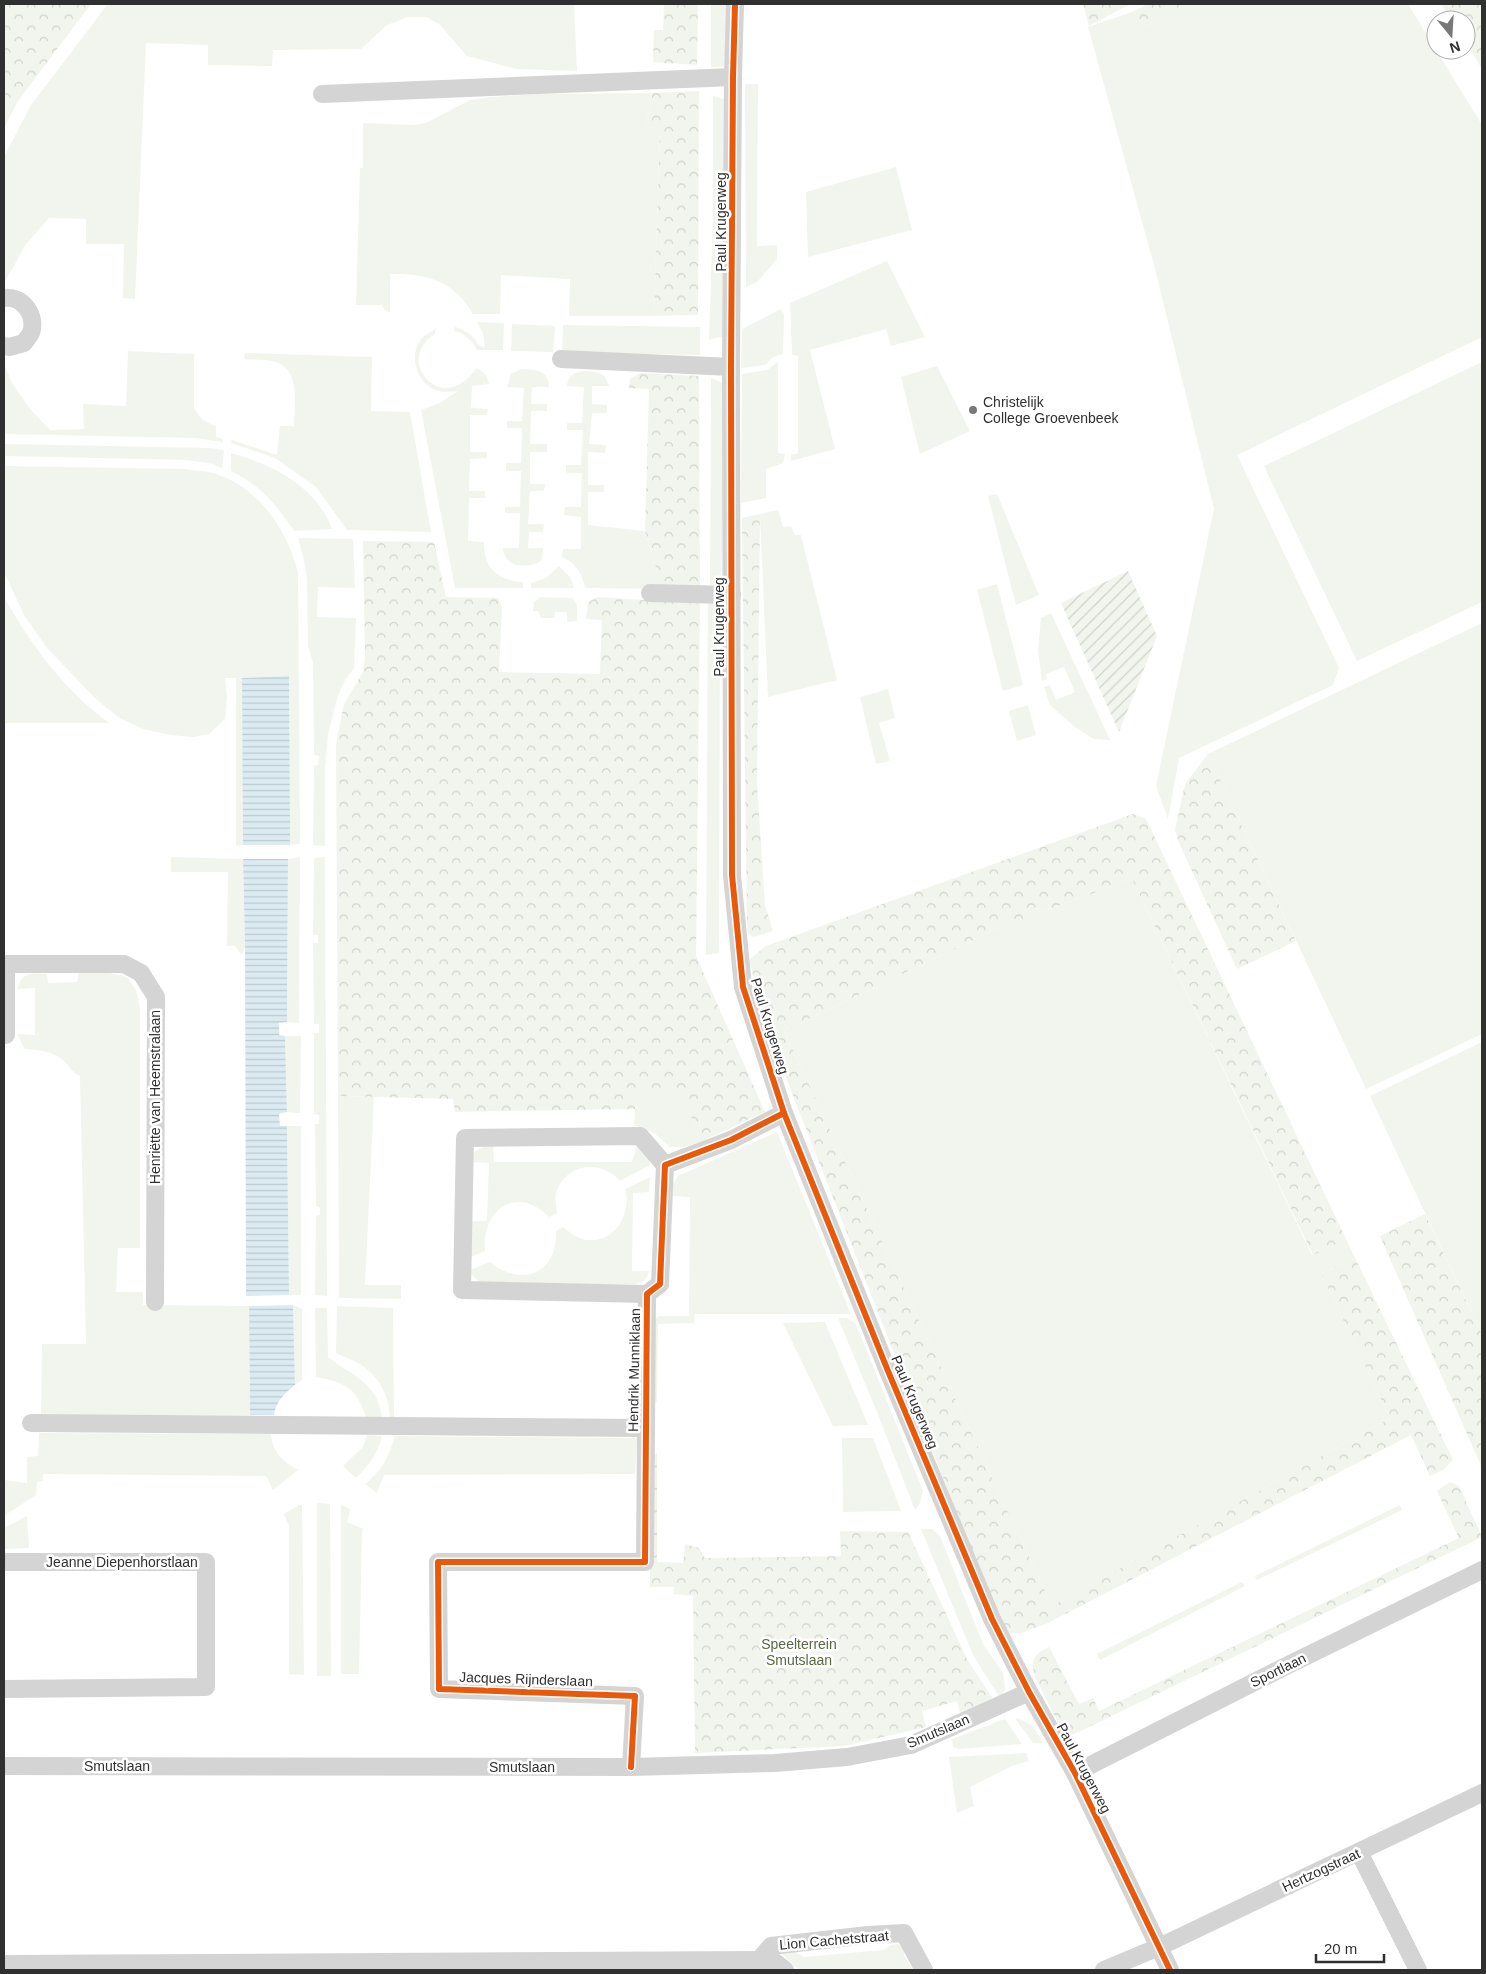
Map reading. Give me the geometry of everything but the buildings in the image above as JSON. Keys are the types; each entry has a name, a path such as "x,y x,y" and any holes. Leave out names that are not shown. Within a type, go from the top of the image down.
{"street":[{"name":"Paul Krugerweg","path":"736,4 733,77 731,367 732,875 743,987 784,1113 888,1371 992,1620 1029,1692 1075,1773 1170,1970"},
{"path":"322,94 733,77"},
{"path":"4,298 19,300 28,308 32,321 31,332 24,343 9,347 4,346"},
{"path":"561,359 731,367"},
{"path":"650,593 732,595"},
{"name":"Henriëtte van Heemstralaan","path":"4,1035 6,1035 5,964 124,964 141,973 156,997 155,1302"},
{"path":"665,1165 731,1140 784,1113"},
{"name":"Hendrik Munniklaan","path":"640,1136 665,1165 660,1284 647,1294 462,1290 465,1138 640,1136"},
{"name":"Hendrik Munniklaan","path":"645,1562 647,1294"},
{"path":"31,1423 646,1428"},
{"name":"Jeanne Diepenhorstlaan","path":"4,1562 206,1562 206,1686 4,1689"},
{"name":"Jacques Rijnderslaan","path":"631,1766 634,1696 439,1689 438,1562 645,1562"},
{"name":"Sportlaan","path":"1075,1773 1280,1669 1482,1570"},
{"name":"Smutslaan","path":"4,1766 631,1766 775,1763 847,1757 910,1745 1029,1692"},
{"name":"Hertzogstraat","path":"1158,1947 1482,1793"},
{"path":"1359,1852 1418,1970"},
{"name":"Lion Cachetstraat","path":"759,1960 771,1946 868,1935 904,1933 924,1970"},
{"path":"1104,1970 1158,1947"},
{"name":"Lion Cachetstraat","path":"4,1964 759,1960 775,1962 785,1970"}],"green space":[{"path":"4,4 91,4 18,101 4,107"},
{"path":"108,4 574,4 577,71 517,69 467,56 440,25 427,17 408,17 387,25 361,49 273,50 272,66 208,65 208,45 146,43 135,299 123,298 124,244 86,244 86,219 49,218 26,244 6,280 4,280 4,157 31,105"},
{"path":"664,4 698,4 697,65 653,62 654,30 663,30"},
{"path":"711,4 727,4 728,67 711,67"},
{"path":"1083,4 1130,4 1089,26"},
{"path":"1148,4 1186,4 1145,27 1132,12"},
{"path":"1186,4 1408,4 1426,33 1426,60 1442,60 1482,125 1482,337 1237,455 1339,668 1333,685 1179,758 1168,819 1156,786 1214,509 1154,265 1088,27 1132,12 1145,27"},
{"path":"1441,4 1482,4 1482,69 1476,59 1476,10 1445,10"},
{"path":"745,84 758,84 757,246 777,245 777,259 757,282 746,287"},
{"path":"699,91 698,315 654,316 660,129 646,127 652,93"},
{"path":"652,93 646,127 660,128 654,316 569,316 570,279 501,275 500,314 473,314 458,294 438,281 416,275 403,274 390,274 390,313 382,305 356,305 360,168 363,168 363,123 415,125 426,123 470,100 491,97 538,94"},
{"path":"713,96 727,100 724,336 709,340 713,217"},
{"path":"18,101 4,128 4,107"},
{"path":"896,167 912,230 808,257 806,192"},
{"path":"887,261 925,337 891,346 886,329 810,350 835,449 791,461 791,454 798,454 798,356 792,355 790,303"},
{"path":"781,309 784,314 783,354 773,357 765,365 741,368 742,329"},
{"path":"477,322 504,323 503,350 477,350 468,338 454,331 455,327 466,332 479,346 485,347 483,333"},
{"path":"512,324 555,326 553,352 511,351"},
{"path":"563,325 700,327 700,355 562,352"},
{"path":"435,329 435,334 423,345 419,358 421,370 427,380 438,386 450,388 463,382 476,368 485,374 489,384 472,386 471,408 488,409 487,415 470,415 470,452 487,452 487,458 470,459 469,491 485,491 485,498 469,498 468,541 484,542 486,559 489,566 499,576 523,582 523,588 455,588 421,410 440,403 458,391 434,390 425,384 418,372 415,358 418,344 422,338"},
{"path":"128,351 194,354 194,408 203,420 216,426 216,437 223,439 223,442 196,438 4,434 4,364 12,383 30,409 50,430 84,429 83,404 126,406"},
{"path":"245,353 372,357 371,411 410,412 431,532 347,530 316,487 275,458 231,443 232,440 277,455 280,426 294,426 295,397 292,378 288,371 282,365 272,361 244,359"},
{"path":"778,362 778,453 785,454 783,463 766,469 766,498 741,503 742,374 767,370"},
{"path":"1482,362 1482,602 1357,661 1264,466"},
{"path":"937,366 970,431 920,454 901,377"},
{"path":"521,369 536,370 544,374 549,387 532,387 531,404 547,404 547,411 531,411 530,444 547,444 547,452 530,452 530,484 545,484 544,491 530,491 528,524 544,524 543,532 529,532 528,548 543,548 542,559 538,563 526,565 511,562 504,554 503,548 519,548 520,513 505,513 505,507 520,507 521,471 506,471 506,463 521,463 522,428 507,428 507,421 522,421 524,388 507,387 511,374"},
{"path":"584,371 603,375 609,386 592,386 592,404 607,405 607,413 592,413 589,444 606,445 605,453 588,452 588,485 604,485 604,492 588,492 588,525 645,531 659,578 679,589 585,588 578,569 562,557 563,549 581,549 581,517 564,515 565,507 581,507 582,473 566,473 566,465 581,465 583,430 567,430 567,423 582,423 584,387 567,386 572,375"},
{"path":"640,373 699,376 700,590 679,589 659,578 645,531 649,389 629,388 630,379"},
{"path":"711,378 726,384 721,583 710,585"},
{"path":"4,444 211,448 224,450 222,468 213,464 187,460 4,456"},
{"path":"231,453 262,464 291,479 315,501 325,514 332,529 294,531 267,496 251,483 231,471"},
{"path":"4,466 187,469 211,472 230,480 244,489 257,499 268,512 286,540 298,572 300,844 290,845 288,770 243,845 236,846 236,678 225,678 227,697 225,719 209,734 193,737 171,735 143,729 118,717 96,699 47,648 24,615 4,572"},
{"path":"997,494 1039,595 1016,605 988,496"},
{"path":"778,510 783,527 791,526 795,535 801,535 837,680 768,697 760,514"},
{"path":"760,514 757,783 765,905 773,931 754,937 749,935 747,929 742,518"},
{"path":"298,538 353,539 355,588 318,587 317,617 356,618 354,668 345,680 338,695 328,734 325,769 325,846 313,845 314,766 318,765 319,756 314,755 313,663 308,646 307,580"},
{"path":"363,541 434,542 446,597 498,598 502,608 499,672 600,674 602,620 586,619 588,602 598,597 700,601 696,956 765,1112 700,1142 688,1108 677,1089 642,1089 635,1109 455,1112 453,1099 338,1096 336,744 344,704 363,672 365,655"},
{"path":"559,566 570,577 574,588 531,588 531,583 546,578"},
{"path":"1128,571 1157,636 1119,732 1061,603"},
{"path":"997,584 1023,685 1003,691 977,590"},
{"path":"4,597 25,632 50,666 78,696 109,723 4,723"},
{"path":"541,597 572,598 577,605 577,621 567,622 567,612 555,612 554,618 541,618 538,611 533,611 534,602"},
{"path":"720,600 719,953 706,955 708,601"},
{"path":"1051,613 1110,740 1094,739 1075,727 1050,705 1044,687 1050,685 1056,700 1075,692 1064,667 1046,674 1047,679 1042,681 1038,651 1041,618"},
{"path":"1482,623 1482,1034 1366,1089 1208,754"},
{"path":"888,689 895,718 879,723 890,761 876,764 860,697"},
{"path":"1028,705 1036,735 1017,741 1009,711"},
{"path":"1208,754 1296,941 1237,969 1179,843 1175,830 1185,784"},
{"path":"1133,814 1146,819 1346,1239 1313,1255 1132,879 998,928 784,1031 1052,1606 1390,1418 1321,1274 1355,1258 1453,1460 1443,1470 1430,1476 1411,1435 1048,1623 1021,1633 1008,1634 989,1595 768,1032 749,960 766,946"},
{"path":"171,857 243,859 245,947 242,955 235,946 227,946 228,872 171,872"},
{"path":"300,857 299,1023 287,1022 288,859"},
{"path":"325,857 327,1296 315,1295 316,1216 320,1215 320,1207 316,1206 315,1124 319,1124 319,1115 314,1114 314,1033 319,1033 319,1024 314,1024 313,943 318,943 318,935 313,935 314,858"},
{"path":"1132,879 1312,1255 1346,1239 1355,1258 1321,1274 1390,1418 1052,1606 784,1031 998,928"},
{"path":"79,971 105,972 127,977 136,990 140,1008 140,1248 118,1248 116,1292 143,1292 143,1305 249,1306 250,1415 41,1415 42,1344 86,1344 80,1076 55,1055 25,1049 17,1034 35,1035 35,988 18,989 19,983 28,975 47,974 48,983 77,982"},
{"path":"285,1036 301,1036 300,1113 287,1112"},
{"path":"1482,1042 1482,1334 1370,1096"},
{"path":"641,1089 678,1089 688,1108 700,1142 685,1147 670,1147 654,1133 634,1125 635,1109"},
{"path":"338,1096 374,1097 365,1285 401,1285 401,1299 339,1298"},
{"path":"287,1126 301,1126 301,1295 289,1295"},
{"path":"777,1132 851,1314 695,1314 694,1323 658,1324 657,1402 653,1404 651,1321 659,1316 689,1316 690,1197 672,1196 672,1186 678,1176"},
{"path":"493,1146 494,1162 632,1162 637,1146 647,1153 650,1165 620,1181 613,1174 595,1167 577,1169 562,1181 556,1195 557,1213 549,1217 537,1207 525,1203 514,1202 504,1206 495,1214 489,1224 485,1236 485,1251 469,1258 472,1221 487,1221 489,1163 469,1162 475,1151"},
{"path":"650,1177 649,1192 633,1193 632,1271 649,1271 646,1279 635,1284 484,1284 471,1273 470,1270 490,1262 502,1270 514,1274 525,1275 535,1272 544,1267 551,1258 555,1246 556,1231 563,1227 579,1238 590,1240 600,1239 609,1235 617,1228 626,1210 625,1189"},
{"path":"1425,1214 1482,1334 1482,1468 1380,1236"},
{"path":"293,1305 302,1309 302,1380 295,1385"},
{"path":"337,1306 393,1308 394,1417 390,1417 385,1393 377,1379 358,1363 336,1353"},
{"path":"315,1308 327,1308 328,1357 370,1388 380,1406 382,1418 366,1417 354,1393 342,1384 316,1377"},
{"path":"838,1318 847,1318 856,1324 923,1491 920,1503 915,1510 877,1412"},
{"path":"825,1322 868,1425 833,1426 783,1323"},
{"path":"39,1433 271,1434 274,1447 279,1456 298,1470 273,1490 266,1476 43,1474 43,1481 37,1482 36,1495 4,1516 4,1480 27,1483 27,1457 38,1456"},
{"path":"367,1435 382,1436 378,1449 372,1459 356,1478 343,1466 363,1447"},
{"path":"395,1436 637,1438 635,1474 384,1475 377,1493 365,1484 384,1463"},
{"path":"842,1438 873,1438 901,1511 843,1512"},
{"name":"Speelterrein Smutslaan","path":"657,1453 657,1562 683,1563 685,1544 699,1548 705,1558 841,1556 840,1531 908,1532 967,1659 995,1702 961,1716 957,1701 922,1711 926,1727 844,1746 695,1753 693,1596 674,1594 674,1587 650,1587 650,1460"},
{"path":"1450,1482 1459,1486 1482,1537 1066,1738 1035,1677 1033,1662 1040,1652 1049,1647 1079,1704 1093,1698 1099,1711 1459,1538 1437,1491"},
{"path":"317,1503 330,1504 331,1676 317,1676"},
{"path":"302,1505 304,1675 289,1674 289,1526 284,1514"},
{"path":"341,1505 350,1509 347,1522 363,1529 359,1674 341,1674"},
{"path":"1400,1505 1402,1510 1257,1580 1255,1576"},
{"path":"27,1516 29,1548 4,1549 4,1528"},
{"path":"921,1529 932,1529 940,1536 983,1644 1003,1673 1005,1690 1000,1698 973,1655"},
{"path":"1242,1582 1245,1586 1100,1660 1097,1654"},
{"path":"1015,1718 1025,1721 1032,1727 1043,1743 1033,1743"},
{"path":"1005,1719 1022,1744 959,1749 953,1747 952,1739"},
{"path":"1026,1753 1029,1761 1012,1766 970,1787 974,1806 957,1813 949,1757"},
{"path":"898,1944 904,1948 904,1955 913,1970 799,1970 782,1954 793,1951 804,1957 884,1950 891,1945"}],"shaded area":[{"path":"289,676 290,845 243,845 242,678"},
{"path":"243,859 288,859 287,1022 279,1023 279,1035 285,1036 287,1112 279,1114 280,1126 287,1126 289,1295 246,1296"},
{"path":"293,1305 295,1385 281,1398 274,1415 250,1415 249,1306"}],"cycle path":[{"path":"735,4 731,367 732,875 743,987 784,1113 888,1371 992,1619 1029,1692 1075,1773 1170,1970"},
{"path":"631,1767 635,1696 439,1689 438,1562 645,1562 647,1294 660,1284 665,1165 731,1140 784,1113"}],"place":[{"name":"Christelijk College Groevenbeek","path":"973,410"}]}
